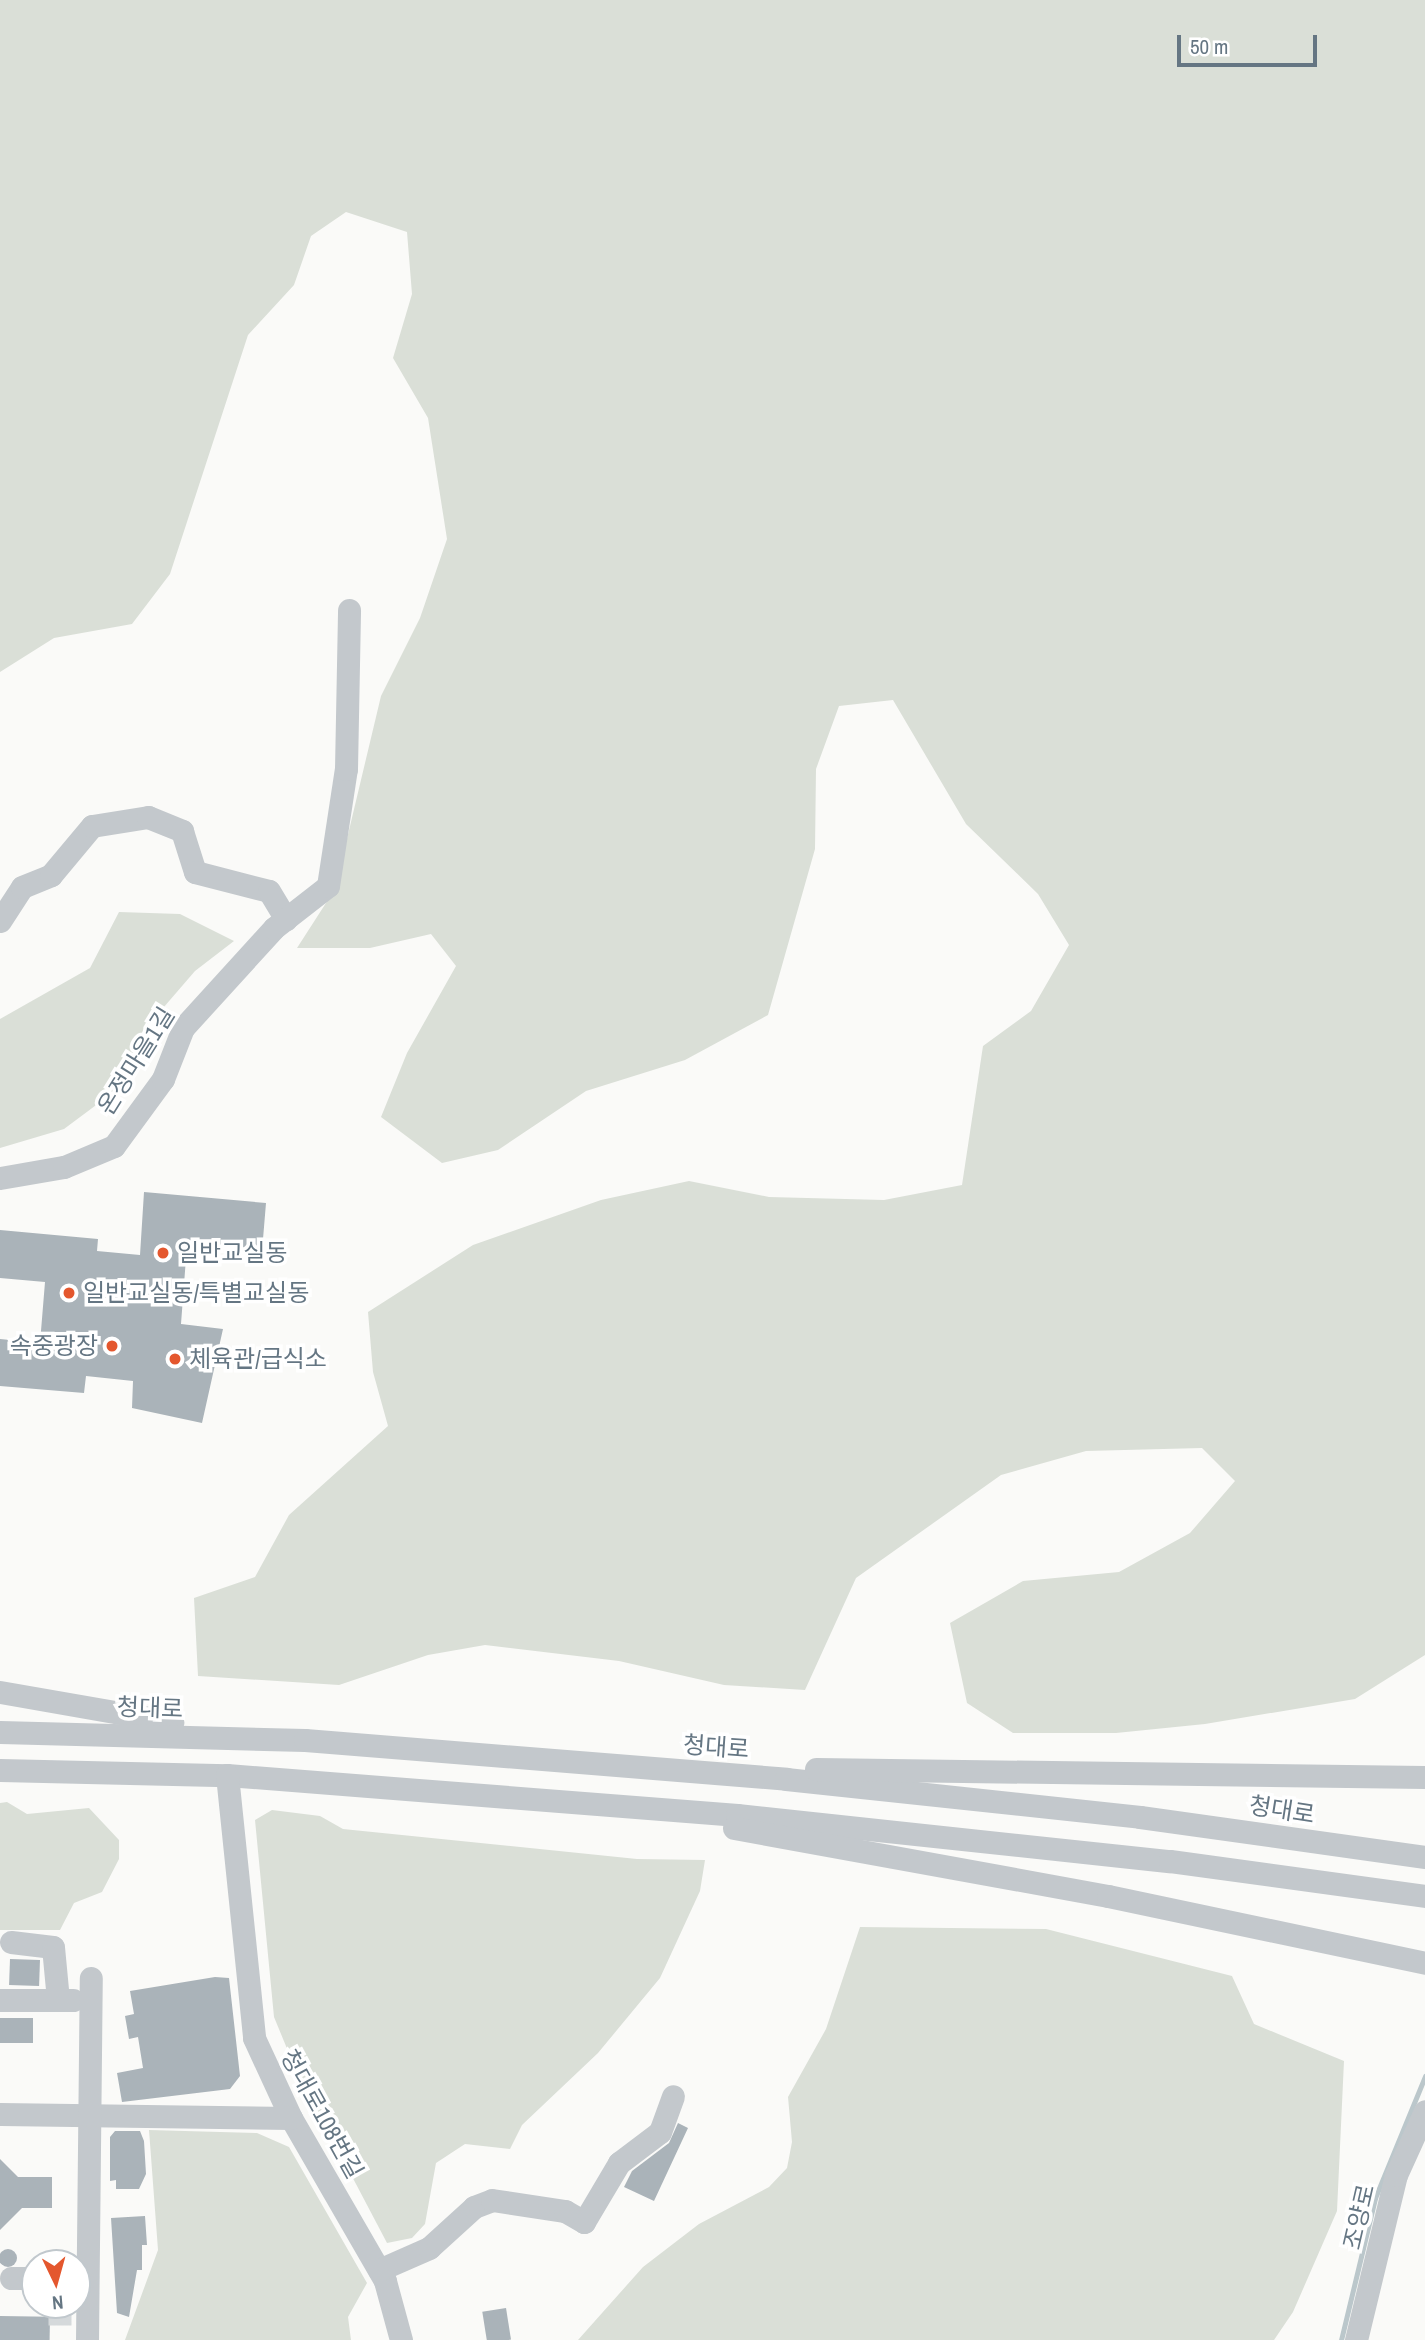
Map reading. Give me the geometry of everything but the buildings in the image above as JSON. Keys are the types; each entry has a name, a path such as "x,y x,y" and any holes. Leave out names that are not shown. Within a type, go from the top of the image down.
{"street":[{"name":"온정마을1길","path":"0,1178 64,1167 114,1146 163,1079 183,1028 286,919 328,886 341,826 349,610"},
{"path":"0,921 22,887 51,875 92,826 148,817 183,831 195,872 269,891 286,919"},
{"path":"0,1692 258,1737"},
{"name":"청대로","path":"0,1732 258,1737 624,1767 1114,1814 1425,1857"},
{"path":"624,1767 1425,1777"},
{"path":"0,1770 227,1774 614,1806 988,1840 1425,1896"},
{"name":"청대로108번길","path":"227,1774 251,2027 291,2118 379,2270 401,2340"},
{"path":"614,1806 1108,1896 1425,1963"},
{"path":"11,1942 53,1947 58,2000"},
{"path":"0,2000 58,2000 91,1989 87,2340"},
{"path":"379,2270 429,2248 474,2207 492,2200 565,2211 584,2222 619,2163 660,2132 673,2096"},
{"name":"조양로","path":"1356,2340 1396,2175 1425,2111"},
{"path":"0,2114 91,2119 291,2118"},
{"path":"11,2278 21,2278"}],"shaded area":[{"path":"0,0 1425,0 1425,1655 1355,1699 1205,1724 1116,1733 1013,1733 967,1703 950,1623 1023,1581 1119,1572 1190,1533 1235,1481 1202,1448 1086,1451 1001,1475 856,1578 805,1690 724,1685 619,1661 485,1645 428,1655 339,1685 198,1676 194,1598 255,1577 289,1515 388,1426 373,1372 368,1312 473,1245 601,1200 689,1181 769,1197 884,1200 962,1185 983,1046 1031,1011 1069,945 1038,894 966,824 893,700 839,706 816,769 815,849 768,1015 685,1060 586,1091 498,1150 442,1163 381,1117 407,1053 456,966 431,934 370,948 297,948 335,889 381,696 420,618 447,539 428,418 393,358 412,294 407,232 346,212 311,236 294,285 248,335 170,574 132,624 54,638 0,672"},
{"path":"119,912 180,914 234,941 195,971 145,1029 115,1091 64,1129 0,1148 0,1019 90,968"},
{"path":"7,1802 27,1814 89,1808 119,1840 119,1859 102,1892 74,1903 60,1930 0,1930 0,1803"},
{"path":"272,1810 320,1816 343,1829 637,1859 705,1860 700,1891 660,1978 598,2053 522,2125 510,2149 465,2144 436,2163 425,2224 412,2238 387,2243 295,2068 274,2017 255,1820"},
{"path":"860,1927 1046,1929 1232,1976 1254,2024 1344,2061 1337,2211 1293,2312 1274,2340 578,2340 643,2267 699,2224 769,2187 787,2168 792,2142 788,2097 826,2029"},
{"path":"149,2130 257,2133 289,2147 367,2283 348,2317 351,2340 125,2340 158,2250"}],"waterway":[{"path":"1341,2340 1375,2198 1425,2076"}],"tunnel":[{"path":"60,2319 60,2325"}],"place":[{"name":"일반교실동","path":"163,1253"},
{"name":"일반교실동/특별교실동","path":"69,1293"},
{"name":"속중광장","path":"112,1346"},
{"name":"체육관/급식소","path":"175,1359"}]}
